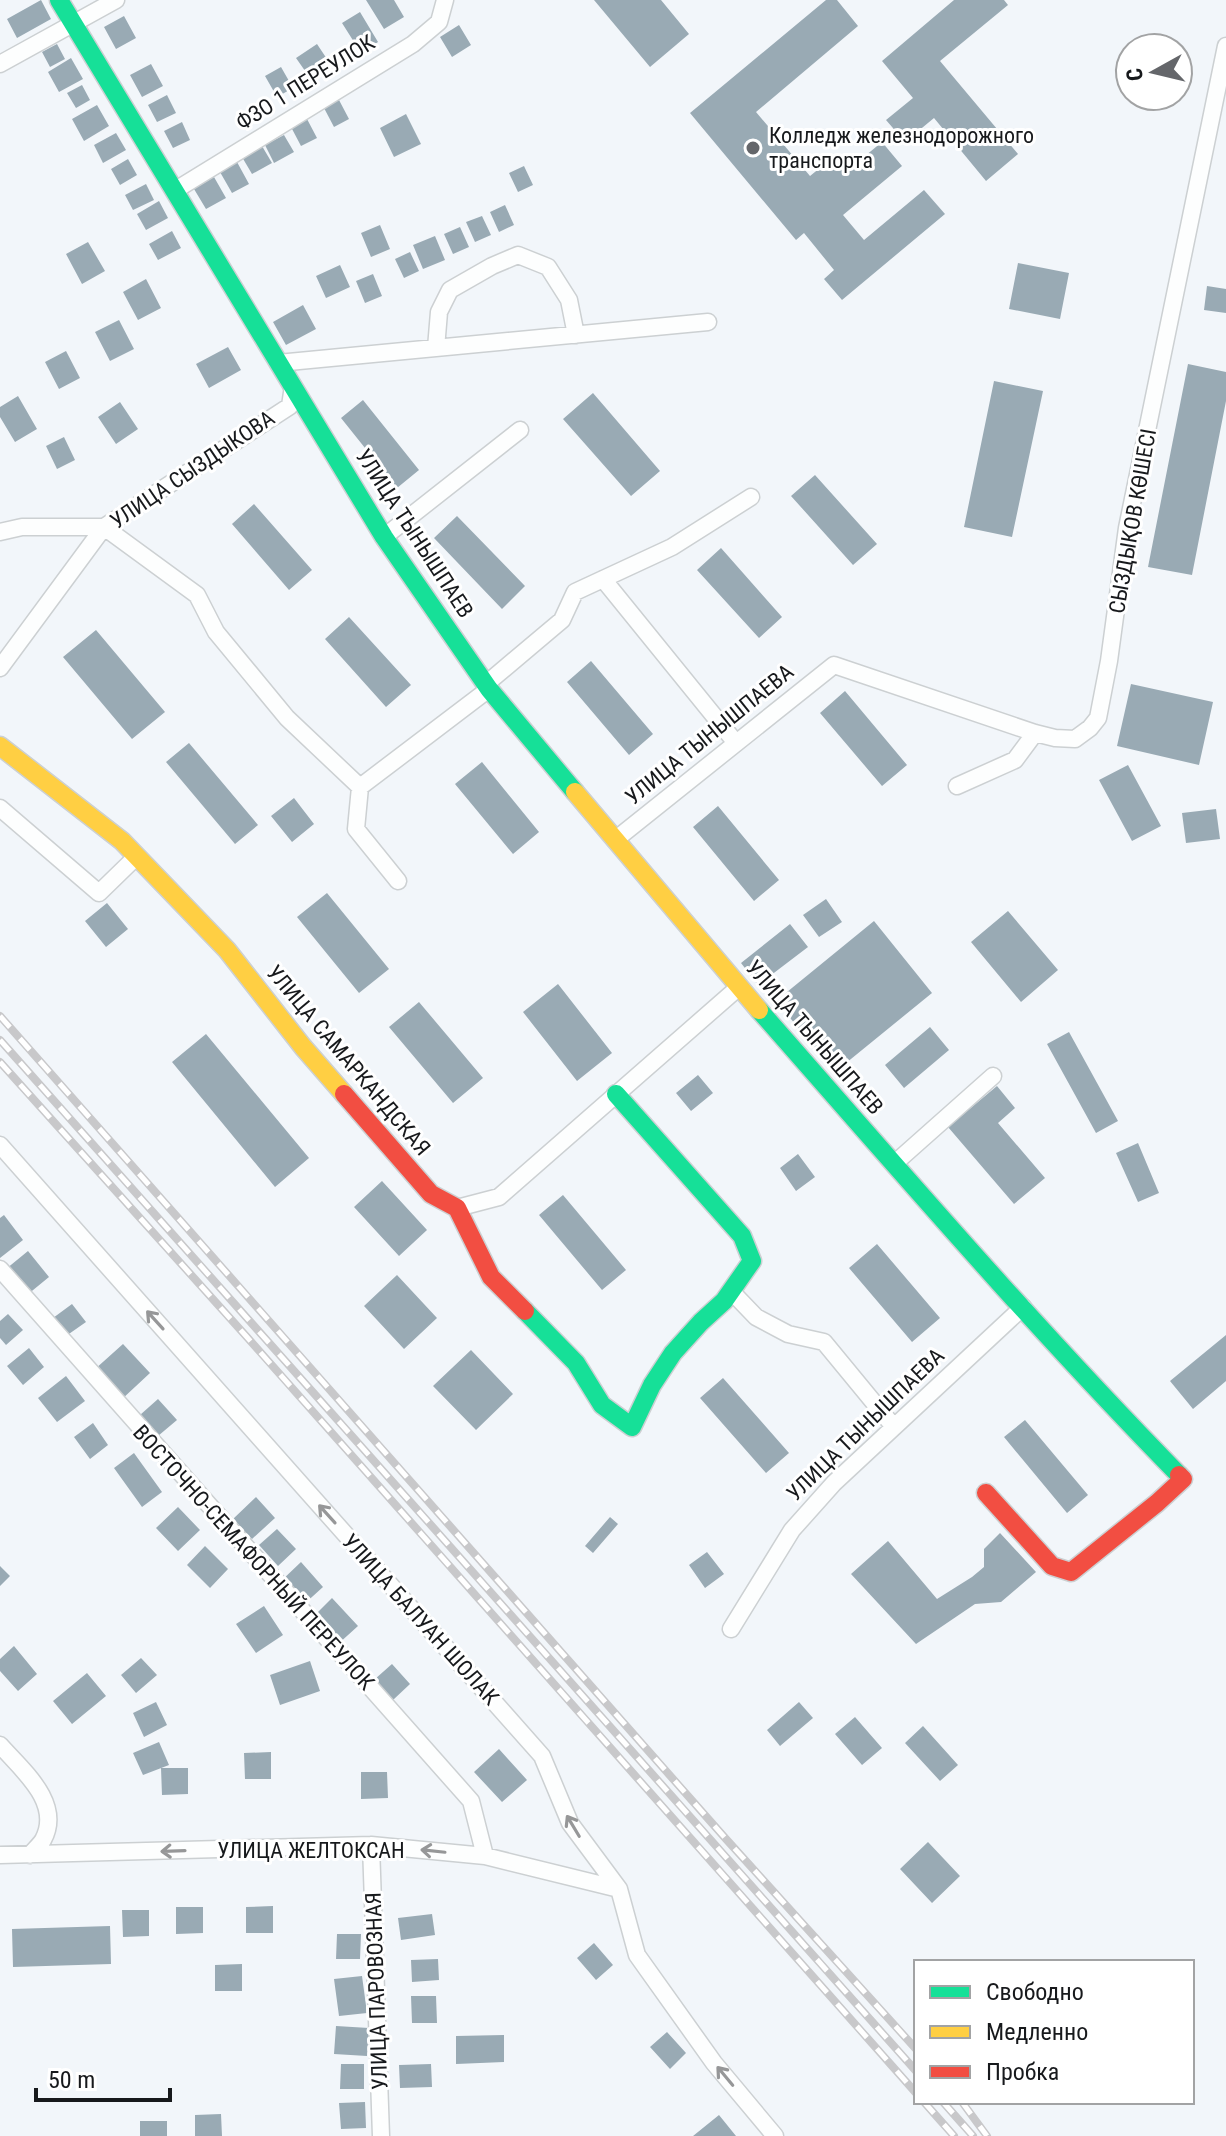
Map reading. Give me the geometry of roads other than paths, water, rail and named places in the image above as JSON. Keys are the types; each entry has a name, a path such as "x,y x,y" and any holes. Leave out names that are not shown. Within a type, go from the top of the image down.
{"street":[{"path":"59,0 293,386"},
{"path":"0,64 116,0"},
{"name":"ФЗО 1 ПЕРЕУЛОК","path":"174,191 413,44 439,22 445,0"},
{"name":"СЫЗДЫҚОВ КӨШЕСІ","path":"834,665 1055,738 1075,739 1098,718 1127,528 1226,46"},
{"path":"436,348 439,312 450,290 518,255 548,267 569,300 576,335"},
{"path":"278,363 708,322"},
{"name":"УЛИЦА СЫЗДЫКОВА","path":"0,668 104,527 290,406 293,386"},
{"name":"УЛИЦА ТЫНЫШПАЕВ","path":"293,386 384,537 488,686 739,987 987,1269 1183,1479 1071,1572 1052,1566 986,1493"},
{"path":"384,537 520,430"},
{"path":"398,881 356,829 360,787 488,686 562,620 575,592 672,547 751,497"},
{"path":"0,532 22,527 104,527 197,595 216,632 287,718 360,787"},
{"path":"603,579 736,743"},
{"name":"УЛИЦА ТЫНЫШПАЕВА","path":"615,840 834,665"},
{"path":"957,786 1015,760 1035,733"},
{"name":"УЛИЦА САМАРКАНДСКАЯ","path":"0,746 122,841 227,950 303,1047 431,1194 457,1208"},
{"path":"0,808 99,893 136,857"},
{"path":"616,1094 742,1236 752,1261 724,1301 673,1353 652,1385 632,1427 602,1405 576,1363 491,1277 457,1208 499,1197 616,1094 739,987"},
{"path":"895,1163 993,1076"},
{"name":"УЛИЦА БАЛУАН ШОЛАК","path":"0,1145 542,1756 570,1823 619,1889 637,1955 714,2063 775,2136"},
{"name":"ВОСТОЧНО-СЕМАФОРНЫЙ ПЕРЕУЛОК","path":"0,1269 471,1801 485,1856"},
{"path":"731,1291 756,1317 788,1334 824,1342 894,1427"},
{"name":"УЛИЦА ТЫНЫШПАЕВА","path":"731,1629 792,1530 834,1483 1023,1307"},
{"path":"0,1745 35,1784 46,1802 48,1819 43,1839 30,1855"},
{"name":"УЛИЦА ЖЕЛТОКСАН","path":"0,1855 371,1845 485,1856 619,1889"},
{"name":"УЛИЦА ПАРОВОЗНАЯ","path":"371,1845 381,2136"}],"railway":[{"path":"0,1016 726,1839 914,2047"},
{"path":"0,1040 914,2069"},
{"path":"0,1062 914,2091"},
{"path":"926,2104 954,2136"},
{"path":"945,2104 973,2136"},
{"path":"963,2104 987,2136"}],"place":[{"name":"Колледж железнодорожного транспорта","path":"753,148"}]}
